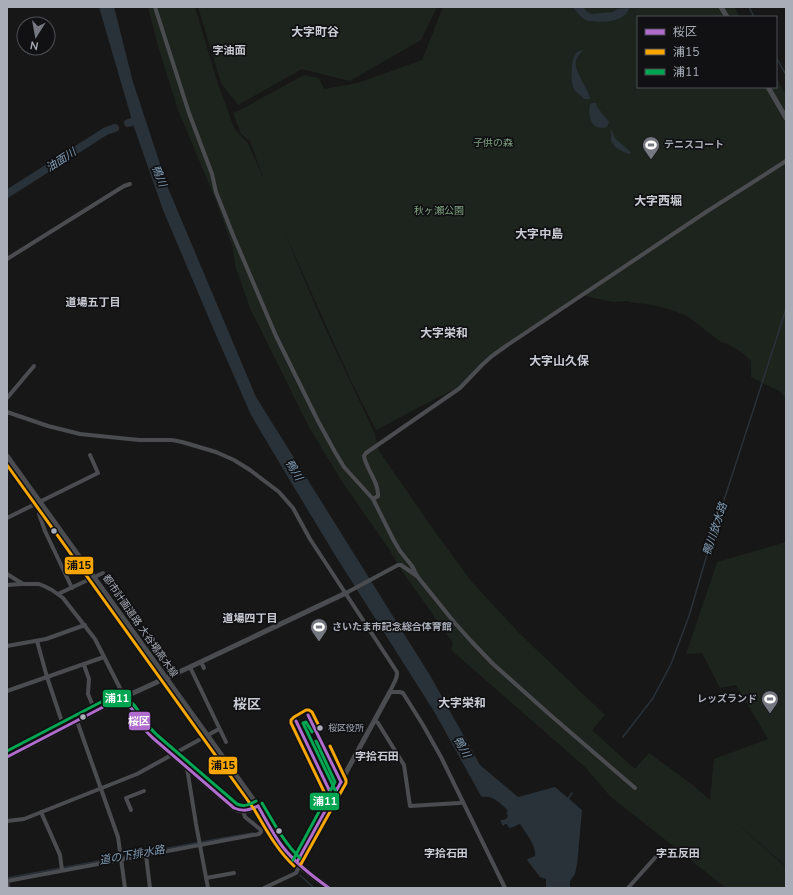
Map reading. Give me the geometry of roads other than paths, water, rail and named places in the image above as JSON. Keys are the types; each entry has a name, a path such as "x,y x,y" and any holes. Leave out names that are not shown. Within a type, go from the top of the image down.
{"main road":[{"path":"7,757 95,711 115,702 124,700 130,706 147,732 234,808 243,810 258,806 285,850 297,862 329,888"}],"street":[{"path":"155,7 189,113 212,174 216,192 236,242 276,336 318,421 344,467 373,499 393,539 412,566 417,576 454,622 483,654 548,713 635,788"},
{"path":"721,7 726,16"},
{"path":"769,88 786,118"},
{"path":"373,499 378,496 378,491 364,459 364,456 369,450 460,388 487,361 511,343 706,212 786,161"},
{"path":"7,259 124,186 130,184"},
{"path":"7,398 34,366"},
{"path":"7,412 48,426 80,434 133,440 172,440 216,452 234,460 250,470 279,492 293,508 310,539 397,672 390,692 375,721 297,862 298,869 296,873 264,888"},
{"path":"7,518 98,473 90,455"},
{"name":"都市計画道路 大谷場高木線","path":"7,456 258,806"},
{"path":"45,510 39,514 72,588"},
{"path":"7,585 39,584 52,590 63,598 95,639 124,700 131,694 346,592 394,566 400,565 417,576"},
{"path":"7,574 22,584"},
{"path":"58,594 103,574"},
{"path":"7,646 46,639 85,625"},
{"path":"37,641 64,728"},
{"path":"7,690 104,657"},
{"path":"201,662 204,668"},
{"path":"84,665 89,679 88,694 95,711"},
{"path":"190,667 226,742"},
{"path":"390,692 403,693 435,746 505,888"},
{"path":"77,721 118,837 125,888"},
{"path":"375,721 378,723 404,765 410,806 463,802"},
{"path":"7,821 24,819 137,774 219,729"},
{"path":"187,767 208,888"},
{"path":"131,810 126,798 144,791"},
{"path":"8,888 7,881 257,835 261,832 261,830 245,817 243,810"},
{"path":"41,812 60,855 62,870"},
{"path":"628,888 661,851"},
{"path":"146,855 150,888"},
{"path":"206,878 234,873"}],"water":[{"name":"鴨川","path":"99,7 114,7 133,82 168,188 256,397 431,677 480,765 518,797 555,787 582,810 577,865 575,874 570,881 570,888 546,888 546,879 540,877 527,860 535,856 535,852 530,840 520,824 510,828 507,824 503,826 501,820 507,818 508,815 506,813 508,811 500,803 490,797 481,796 435,713 335,555 251,415 163,210 134,127"},
{"path":"573,7 583,7 591,14 613,12 618,9 629,8 625,15 618,19 596,22 584,19"},
{"path":"583,50 576,60 576,64 590,99 584,99 575,90 572,84 574,58 576,53"},
{"path":"596,103 597,107 609,122 607,127 597,127 592,122 590,118 590,104"},
{"path":"610,130 615,138 631,152 629,154 621,151 613,145"}],"waterway":[{"name":"鴨川放水路","path":"749,7 754,16"},
{"name":"鴨川放水路","path":"777,59 786,75"},
{"name":"油面川","path":"128,123 139,120"},
{"name":"油面川","path":"7,194 106,131 115,128"},
{"name":"鴨川放水路","path":"623,737 653,698 671,664 689,616 713,534 786,309"},
{"name":"鴨川放水路","path":"568,799 572,793"},
{"name":"道の下排水路","path":"7,878 253,833"},
{"name":"道の下排水路","path":"300,875 314,888"}],"place":[{"name":"テニスコート","path":"651,160"},
{"name":"さいたま市記念総合体育館","path":"319,642"},
{"name":"レッズランド","path":"770,714"},
{"name":"桜区役所","path":"320,728"}],"district":[{"name":"大字町谷","path":"315,32"},
{"name":"字油面","path":"229,50"},
{"name":"大字西堀","path":"658,201"},
{"name":"大字中島","path":"539,234"},
{"name":"道場五丁目","path":"93,302"},
{"name":"大字栄和","path":"444,333"},
{"name":"大字山久保","path":"559,361"},
{"name":"道場四丁目","path":"250,618"},
{"name":"大字栄和","path":"462,703"},
{"name":"桜区","path":"247,704"},
{"name":"字拾石田","path":"377,756"},
{"name":"字拾石田","path":"446,853"},
{"name":"字五反田","path":"678,853"}],"park label":[{"name":"子供の森","path":"493,143"},
{"name":"秋ヶ瀬公園","path":"439,211"}]}
